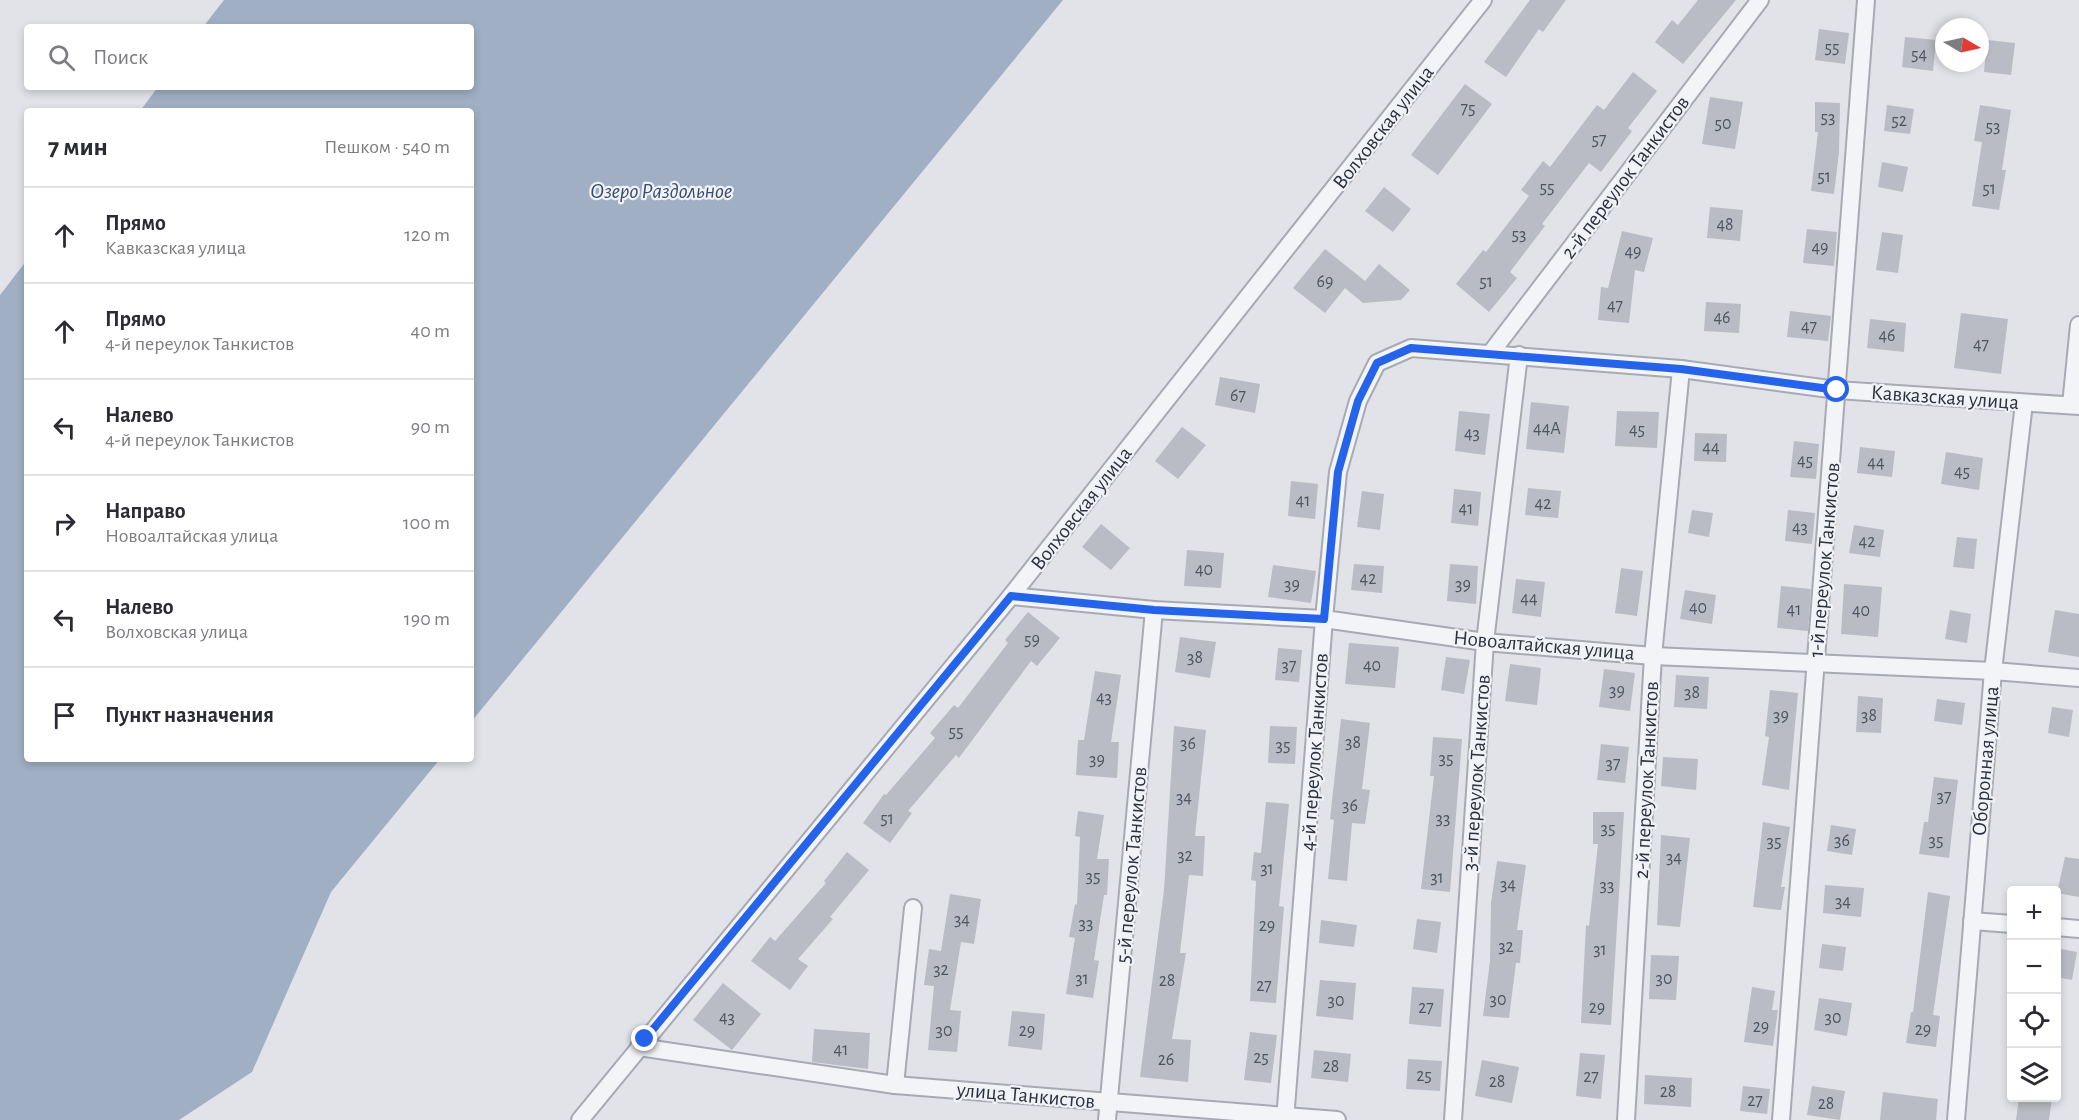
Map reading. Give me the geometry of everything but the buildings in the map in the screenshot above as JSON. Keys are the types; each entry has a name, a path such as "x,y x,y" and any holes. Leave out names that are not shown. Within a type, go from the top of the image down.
{"street":[{"name":"Волховская улица","path":"580,1120 1011,596 1483,0"},
{"name":"2-й переулок Танкистов","path":"1490,354 1760,0"},
{"name":"1-й переулок Танкистов","path":"1781,1120 1866,0"},
{"path":"2075,405 2079,325"},
{"name":"4-й переулок Танкистов","path":"1285,1118 1324,619 1338,472 1358,401 1377,363 1411,348 1490,354"},
{"name":"Кавказская улица","path":"1490,354 1681,369 1837,390 2075,405"},
{"name":"3-й переулок Танкистов","path":"1453,1120 1485,642 1519,355"},
{"name":"2-й переулок Танкистов","path":"1626,1120 1653,656 1681,369"},
{"name":"Оборонная улица","path":"1956,1120 1993,671 2024,403"},
{"name":"Новоалтайская улица","path":"1011,596 1154,610 1324,619 1485,642 1653,656 1993,671 2079,678"},
{"name":"5-й переулок Танкистов","path":"1107,1120 1154,610"},
{"path":"895,1084 913,908"},
{"path":"1972,921 2007,924"},
{"path":"2061,927 2079,929"},
{"name":"улица Танкистов","path":"639,1047 895,1084 1285,1118 1337,1120"}],"water":[{"name":"Озеро Раздольное","path":"224,0 1063,0 474,718 474,108 142,108 156,90 474,90 474,24 205,24"},
{"path":"24,264 24,762 438,762 331,892 252,1072 179,1120 0,1120 0,295"}],"route":[{"path":"645,1039 1011,596 1154,610 1324,619 1338,472 1358,401 1377,363 1411,348 1681,369 1837,390"}]}
